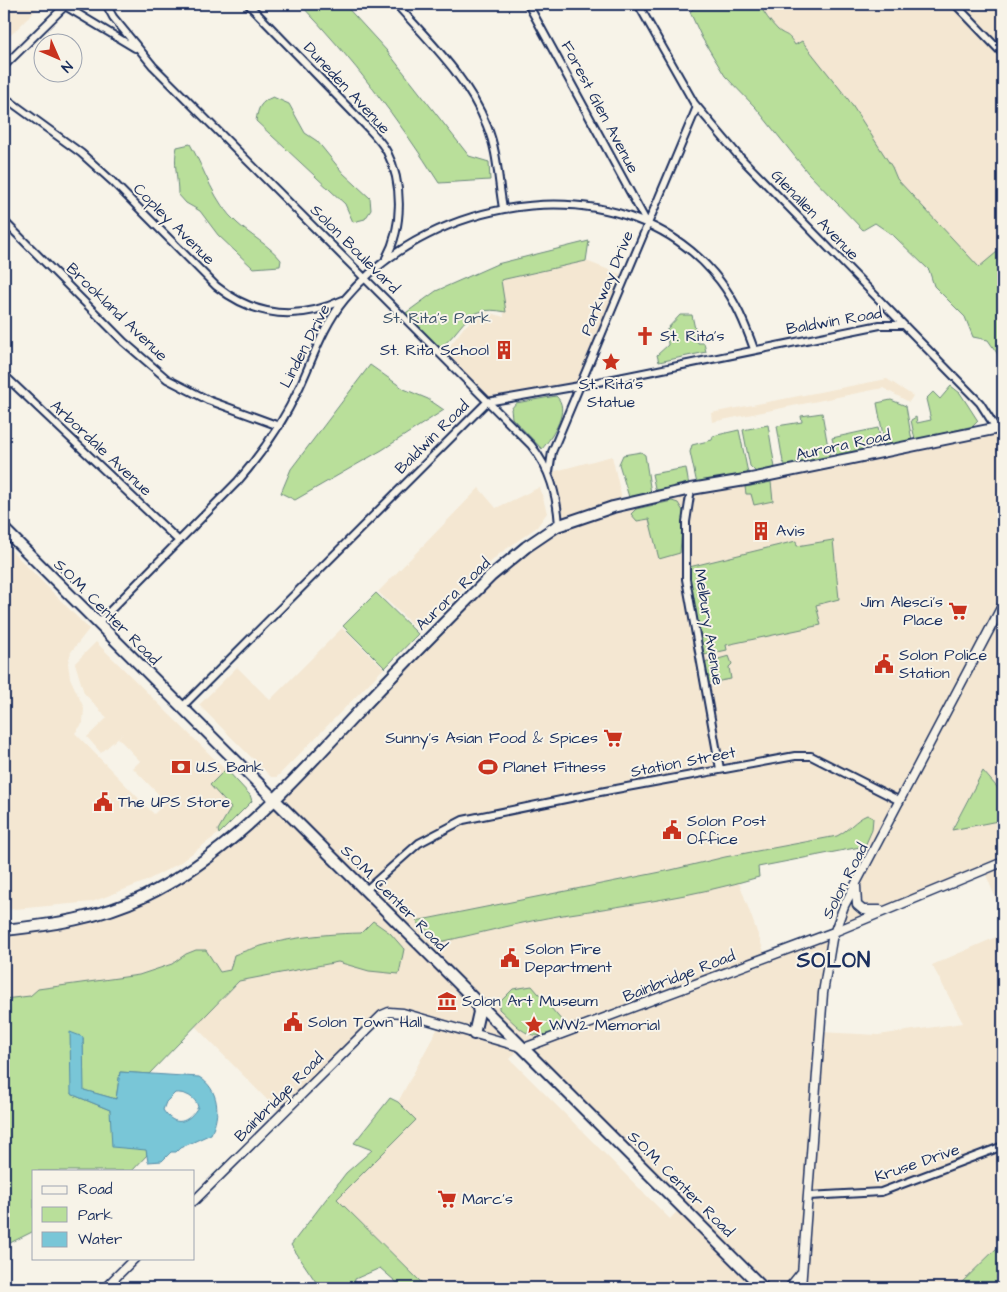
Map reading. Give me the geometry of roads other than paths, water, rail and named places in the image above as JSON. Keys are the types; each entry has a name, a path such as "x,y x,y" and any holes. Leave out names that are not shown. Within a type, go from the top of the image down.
{"main road":[{"name":"Aurora Road","path":"4,930 46,926 84,918 142,897 190,870 222,848 274,799 491,576 526,547 559,526 613,507 690,489 750,479 1000,428"},
{"name":"S.O.M. Center Road","path":"4,529 763,1288"},
{"path":"474,1034 479,1012 476,1000"}],"street":[{"name":"Solon Boulevard","path":"106,4 138,50 531,446 548,473 555,494 559,526"},
{"name":"Duneden Avenue","path":"248,4 370,130 386,151 395,173 399,200 393,246 384,262"},
{"path":"396,4 455,71 478,106 493,146 503,208"},
{"name":"Forest Glen Avenue","path":"528,4 647,223"},
{"name":"Glenallen Avenue","path":"638,4 697,107 737,154 980,404 1000,428"},
{"path":"955,4 1003,54"},
{"path":"4,66 66,5 138,50"},
{"name":"Copley Avenue","path":"4,97 81,153 112,181 216,286 233,300 254,309 280,314 304,312 344,300"},
{"name":"Parkway Drive","path":"548,473 552,452 697,107"},
{"name":"Linden Drive","path":"98,623 238,481 279,426 326,330 344,300 384,262 438,229 462,219 503,208 562,205 610,212 647,223 697,257 720,281 740,314 754,349"},
{"name":"Brookland Avenue","path":"4,221 124,342 168,379 208,400 279,426"},
{"name":"Baldwin Road","path":"182,707 487,402 579,386 880,324 903,325"},
{"name":"Arbordale Avenue","path":"4,375 179,541"},
{"name":"Melbury Avenue","path":"690,489 686,538 687,586 720,769"},
{"name":"Solon Road","path":"801,1288 823,993 834,932 844,906 1003,604"},
{"name":"Station Street","path":"366,890 419,844 463,820 720,769 796,756 811,756 900,801"},
{"name":"Bainbridge Road","path":"195,1200 382,1015 389,1012 403,1013 524,1048 834,932 1003,862"},
{"path":"856,884 857,905 863,910 873,912 891,909"},
{"name":"Kruse Drive","path":"808,1196 881,1192 1003,1146"},
{"path":"105,1288 133,1260"},
{"path":"789,1288 795,1283 803,1269"}],"water":[{"path":"70,1032 83,1037 84,1090 116,1099 120,1072 199,1077 211,1088 214,1095 217,1110 216,1118 211,1134 180,1148 176,1152 171,1152 162,1161 148,1162 146,1150 112,1147 110,1110 71,1094","holes":["175,1093 186,1094 197,1103 198,1107 186,1120 177,1121 172,1119 163,1110 166,1102"]}],"place":[{"name":"St. Rita's","path":"645,336"},
{"name":"St. Rita School","path":"504,350"},
{"name":"St. Rita's Statue","path":"611,362"},
{"name":"Avis","path":"761,531"},
{"name":"Jim Alesci's Place","path":"958,611"},
{"name":"Solon Police Station","path":"884,664"},
{"name":"Sunny's Asian Food & Spices","path":"613,738"},
{"name":"U.S. Bank","path":"181,767"},
{"name":"Planet Fitness","path":"488,767"},
{"name":"The UPS Store","path":"103,802"},
{"name":"Solon Post Office","path":"672,830"},
{"name":"Solon Fire Department","path":"510,958"},
{"name":"Solon Art Museum","path":"447,1001"},
{"name":"Solon Town Hall","path":"293,1022"},
{"name":"WW2 Memorial","path":"534,1025"},
{"name":"Marc's","path":"447,1199"}],"district":[{"name":"SOLON","path":"834,960"}],"park label":[{"name":"St. Rita's Park","path":"437,318"}]}
